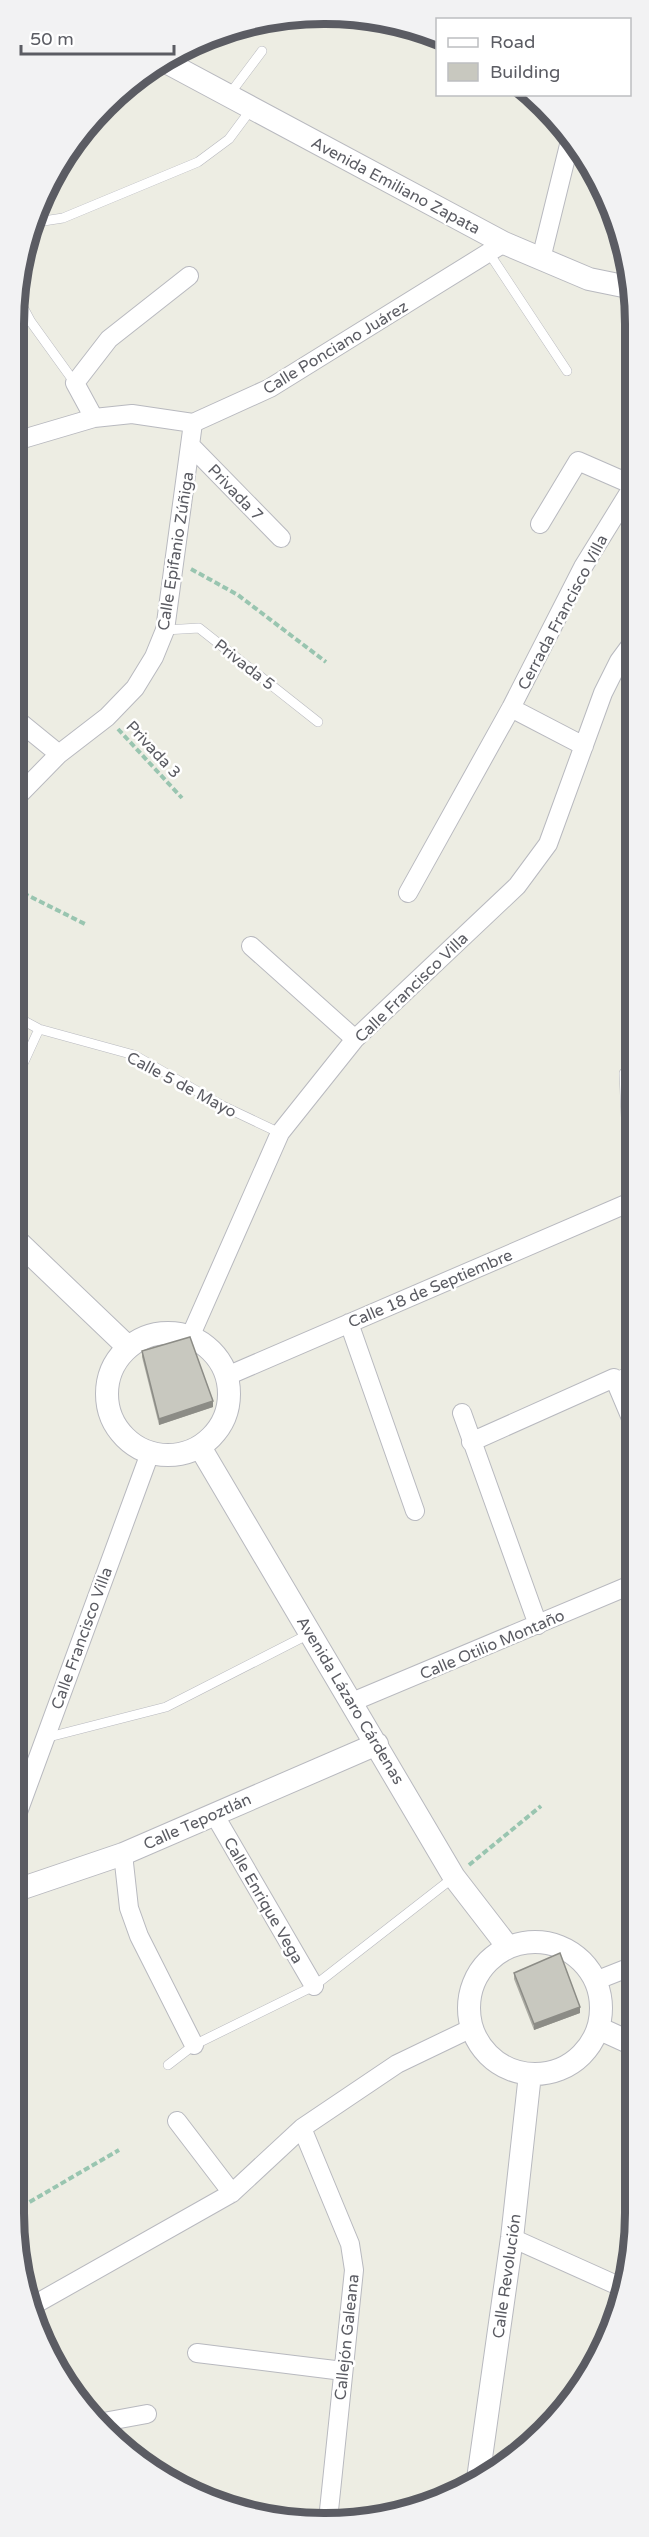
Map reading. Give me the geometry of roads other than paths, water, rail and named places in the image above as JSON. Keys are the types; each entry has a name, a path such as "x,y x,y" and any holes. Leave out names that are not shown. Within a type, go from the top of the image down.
{"street":[{"name":"Avenida Emiliano Zapata","path":"171,66 253,108 496,248 541,259 589,279 622,286"},
{"path":"541,259 568,149"},
{"name":"Calle Ponciano Juárez","path":"193,423 270,388 496,248"},
{"path":"94,418 75,383 110,339 189,276"},
{"path":"24,439 94,418 132,414 193,423"},
{"name":"Calle Epifanio Zúñiga","path":"24,791 59,754 107,717 135,688 154,657 165,630 193,423"},
{"name":"Privada 7","path":"191,446 281,538"},
{"name":"Cerrada Francisco Villa","path":"540,524 578,461 625,482"},
{"name":"Cerrada Francisco Villa","path":"408,893 511,708 583,567 625,499"},
{"name":"Calle Francisco Villa","path":"190,1337 280,1133 355,1039 517,886 548,844 603,693 625,653"},
{"name":"Cerrada Francisco Villa","path":"511,708 584,746"},
{"path":"24,726 59,754"},
{"path":"250,946 355,1039"},
{"name":"Calle 18 de Septiembre","path":"227,1376 625,1204"},
{"path":"24,1248 128,1347"},
{"path":"349,1323 415,1511"},
{"path":"174,1333 190,1337 219,1359 227,1376 230,1396 226,1416 215,1434 200,1447 184,1454 167,1456 150,1453 135,1446 123,1436 113,1422 106,1390 109,1374 117,1359 141,1338 174,1333"},
{"path":"471,1442 614,1378 625,1404"},
{"path":"462,1413 538,1625"},
{"name":"Avenida Lázaro Cárdenas","path":"200,1447 377,1743 454,1877 508,1947"},
{"name":"Calle Francisco Villa","path":"24,1795 150,1453"},
{"name":"Calle Otilio Montaño","path":"351,1702 625,1587"},
{"name":"Calle Tepoztlán","path":"24,1888 123,1854 377,1743"},
{"name":"Calle Enrique Vega","path":"214,1814 314,1986"},
{"path":"123,1854 129,1908 139,1936 194,2045"},
{"path":"528,1942 549,1943 568,1950 584,1964 595,1981 600,1996 601,2013 598,2028 588,2048 572,2063 552,2072 530,2073 514,2070 488,2054 472,2028 469,2009 471,1990 479,1972 492,1958 508,1947 528,1942"},
{"path":"595,1981 625,1969"},
{"path":"38,2303 231,2193 302,2128 397,2064 472,2028"},
{"path":"598,2028 625,2040"},
{"name":"Calle Revolución","path":"479,2470 512,2238 530,2073"},
{"path":"177,2121 231,2193"},
{"name":"Callejón Galeana","path":"302,2128 350,2244 354,2270 329,2513"},
{"path":"512,2238 616,2285"},
{"path":"197,2353 343,2371"},
{"path":"108,2421 147,2414"}],"lane":[{"path":"229,95 262,51"},
{"path":"43,221 63,218 198,162 229,139 253,108"},
{"path":"496,248 567,371"},
{"path":"25,310 75,383"},
{"name":"Privada 5","path":"165,630 199,628 318,722"},
{"name":"Calle 5 de Mayo","path":"24,1021 39,1029 134,1055 223,1106 280,1133"},
{"path":"24,1062 39,1029"},
{"path":"624,1073 625,1096"},
{"path":"614,1378 625,1372"},
{"path":"44,1738 166,1707 312,1633"},
{"path":"168,2066 194,2045 314,1986 454,1877"}]}
